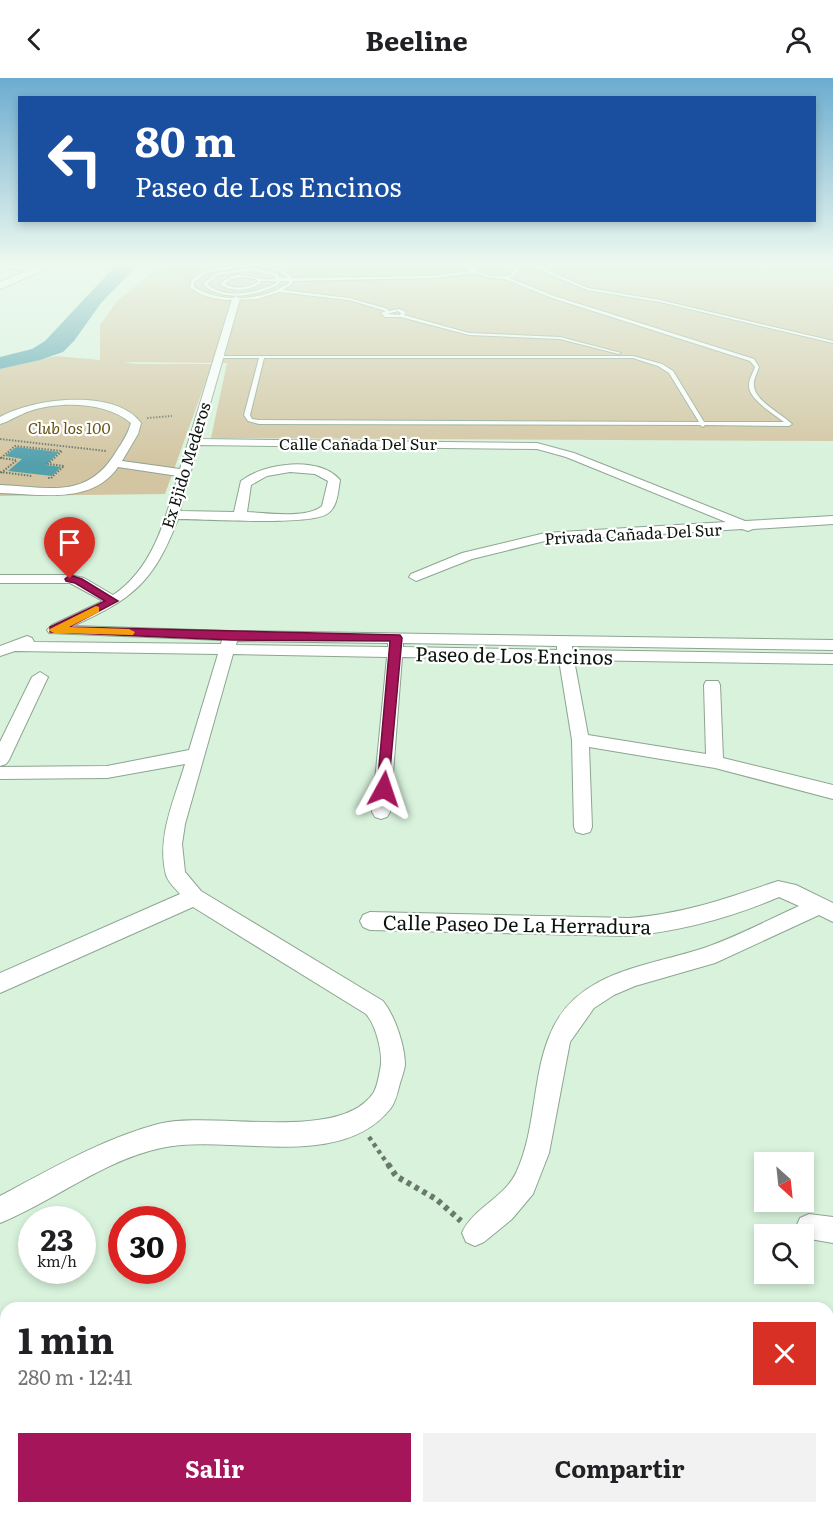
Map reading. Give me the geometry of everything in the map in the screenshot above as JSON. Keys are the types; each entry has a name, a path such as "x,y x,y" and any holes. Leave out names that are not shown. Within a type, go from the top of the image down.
{"street":[{"name":"Ex Ejido Mederos","path":"0,651 54,630 113,601 140,578 154,556 173,515 226,330"},
{"path":"0,421 18,411 69,402 114,409 134,419 135,427 115,463 102,479 86,487 0,489"},
{"name":"Calle Cañada Del Sur","path":"193,442 523,444 570,455 748,527"},
{"path":"115,463 185,473"},
{"path":"173,515 300,517 322,513 330,506 334,480 320,471 281,470 259,473 245,484 240,516"},
{"path":"748,527 833,520"},
{"name":"Privada Cañada Del Sur","path":"416,577 486,550 545,537 748,527"},
{"path":"0,579 70,579 79,581 113,601"},
{"name":"Paseo de Los Encinos","path":"54,630 230,643"},
{"path":"0,1210 108,1155 136,1143 164,1135 188,1132 313,1134 353,1124 368,1116 382,1102 391,1082 392,1052 378,1011 359,996 194,897 176,875 173,844 176,824 230,643"},
{"name":"Paseo de Los Encinos","path":"16,646 230,643 565,647 833,645"},
{"path":"381,812 396,645"},
{"path":"565,647 580,740 583,827"},
{"name":"Paseo de Los Encinos","path":"565,647 833,659"},
{"path":"0,760 40,677"},
{"path":"712,685 715,762"},
{"path":"580,740 715,762 833,792"},
{"path":"0,773 107,772 197,755"},
{"name":"Calle Paseo De La Herradura","path":"370,921 629,927 661,925 689,920 778,889 789,891 826,910"},
{"path":"0,982 194,897"},
{"path":"475,1233 503,1210 524,1185 537,1154 559,1039 586,1001 606,988 632,977 708,956 826,910"}],"lane":[{"path":"451,330 560,338 660,365 671,372 703,425"},
{"path":"262,357 247,415 253,421 789,424 758,400 752,392 751,386 757,367 752,360 657,330"},
{"path":"783,330 833,342"},
{"path":"217,357 633,357"}],"path":[{"path":"134,419 172,416"},
{"path":"0,439 86,449"},
{"path":"0,458 15,446 62,451 48,464 64,466 51,478 42,477"},
{"path":"0,458 17,460 1,473"},
{"path":"1,473 33,476"},
{"path":"353,1124 370,1137 396,1176 436,1199 475,1233"}],"green space":[{"name":"Club los 100","path":"100,330 833,330 833,441 211,438 227,363 123,362 212,364 165,494 0,496 0,369 56,356 100,360"}],"water":[{"path":"55,330 82,330 63,352 0,369 0,357 32,349 45,341"},
{"path":"16,447 59,452 46,465 61,467 52,476 8,471 22,459 5,456"}],"slow traffic":[{"path":"96,609 54,630 129,632"}],"route":[{"path":"70,579 79,581 113,601 54,630 231,636 396,638 384,789"}]}
